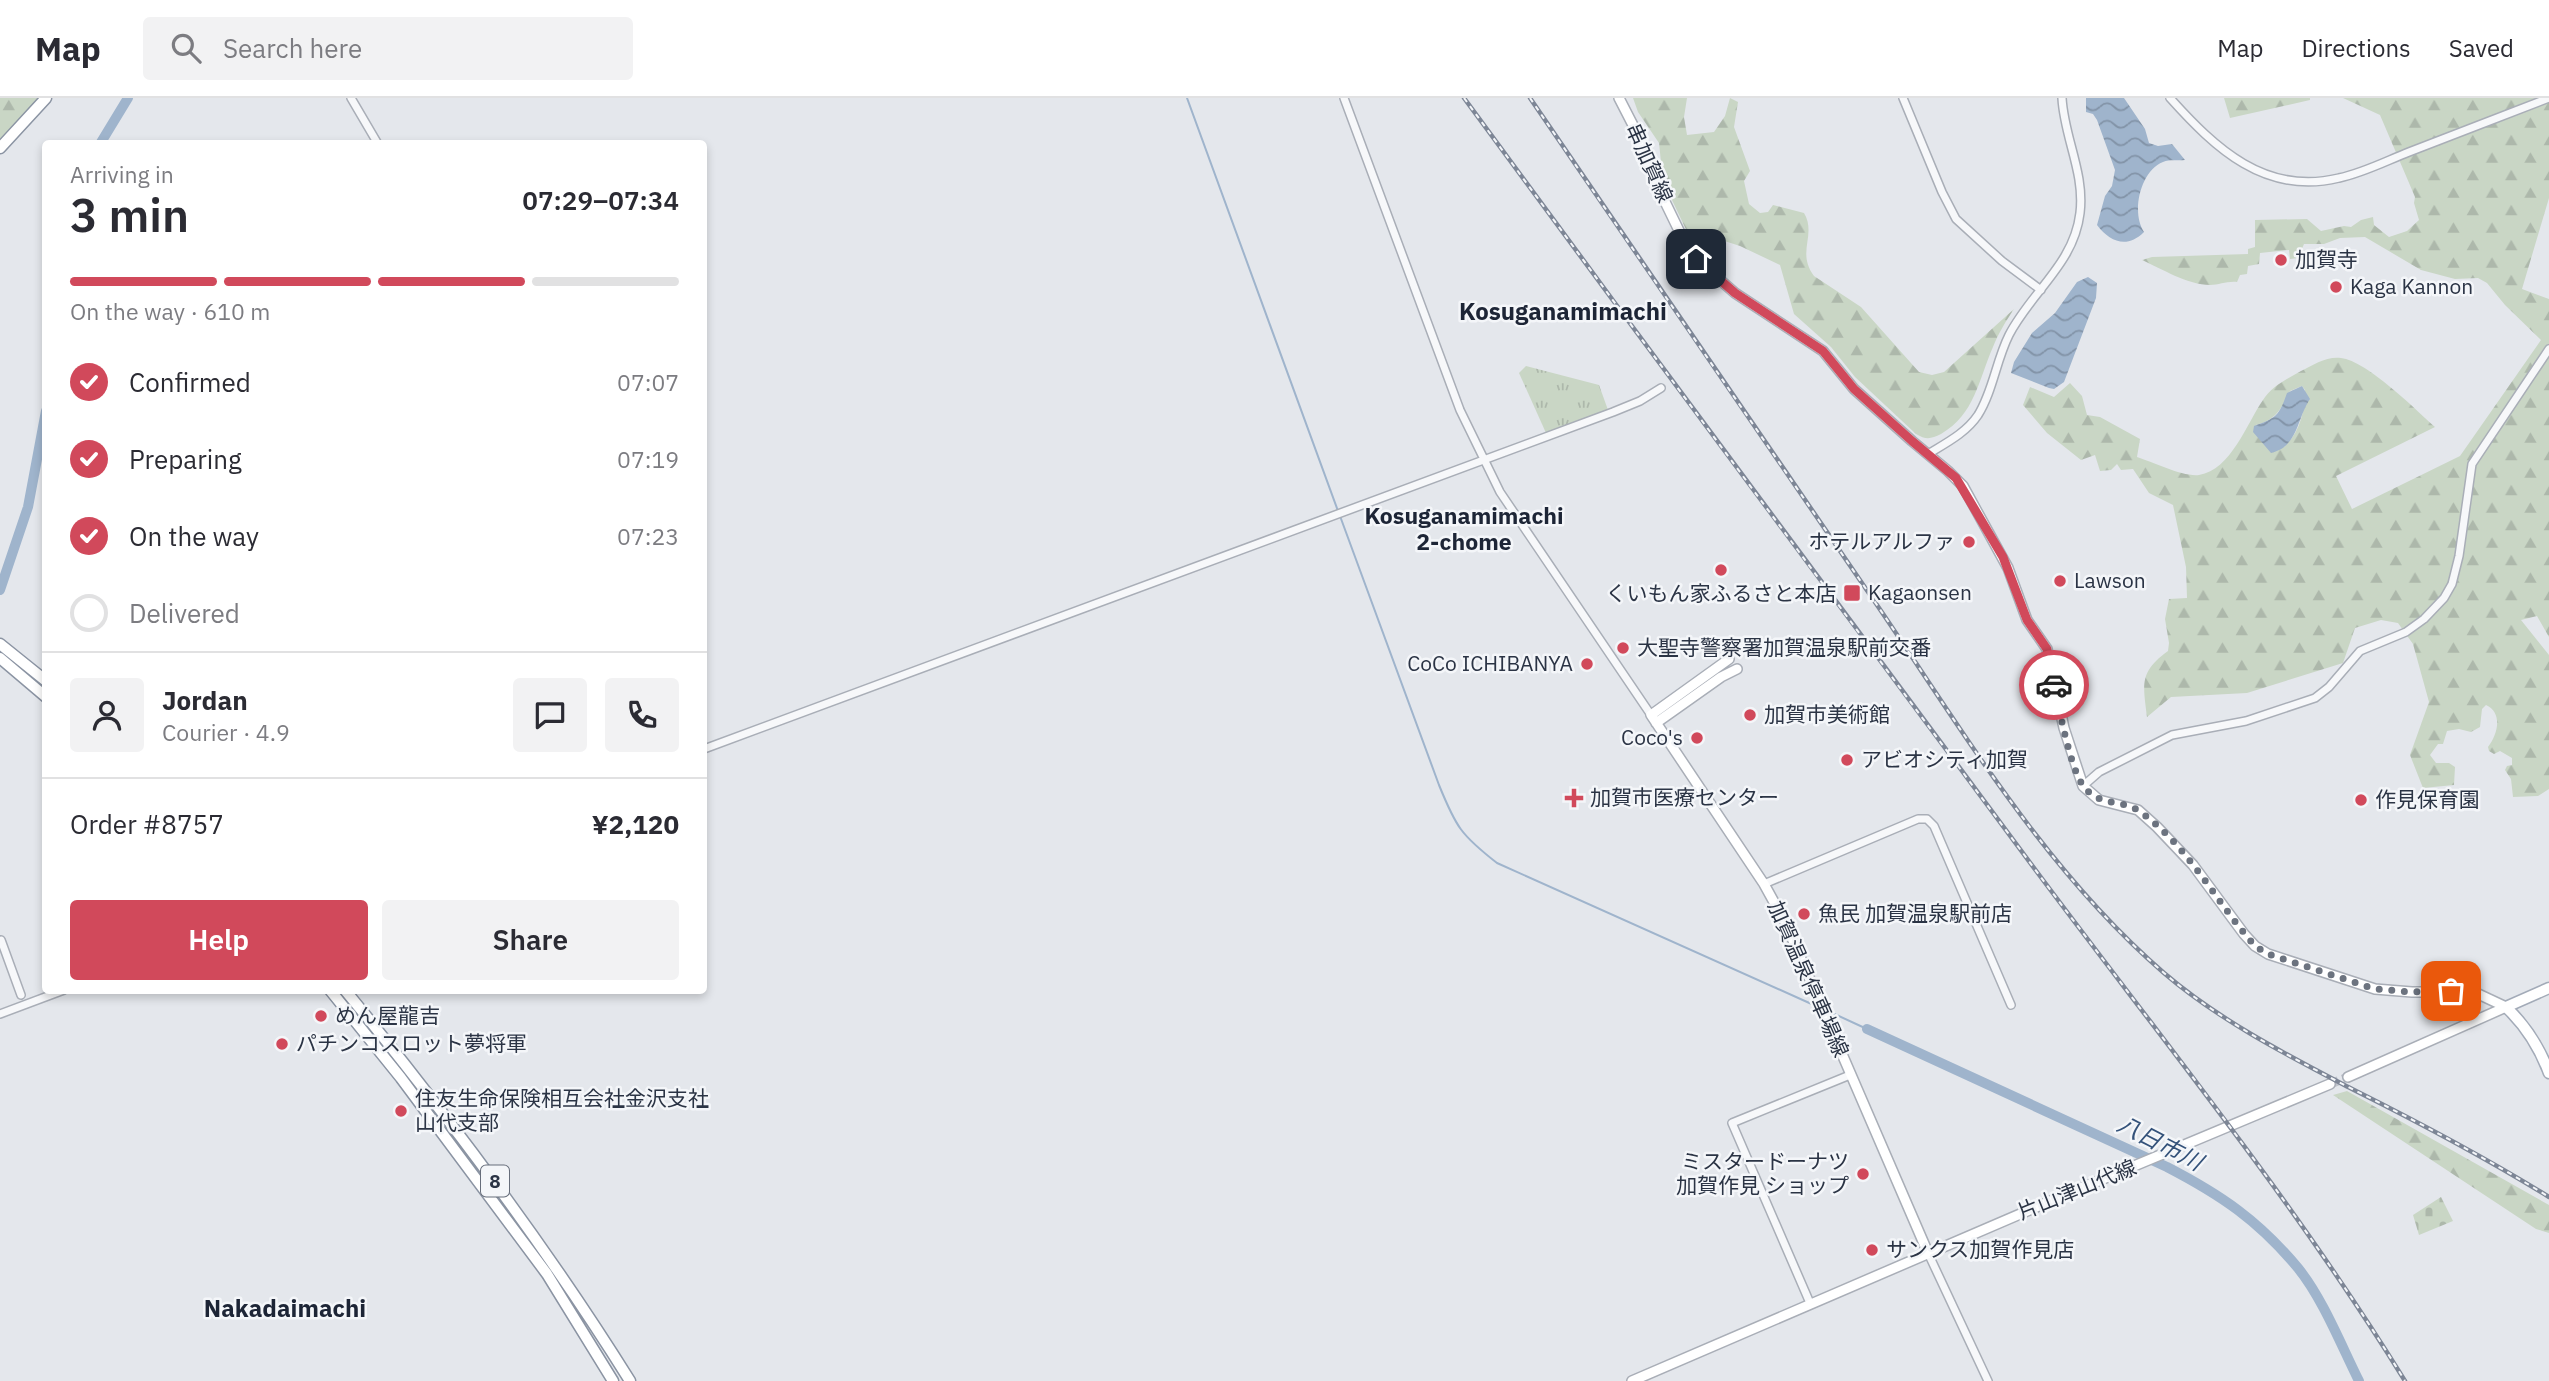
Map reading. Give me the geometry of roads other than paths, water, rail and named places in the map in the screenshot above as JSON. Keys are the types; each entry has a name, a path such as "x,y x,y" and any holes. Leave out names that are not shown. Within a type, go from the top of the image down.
{"main road":[{"path":"0,148 47,98"},
{"name":"串加賀線","path":"1619,98 1637,133 1653,177 1684,241 1696,259 1735,293 1823,351 1854,389 1963,486 2008,568 2027,620 2047,649 2064,729 2083,786"},
{"path":"0,644 42,678"},
{"path":"0,658 42,694"},
{"path":"1653,719 1729,659"},
{"path":"1653,719 1737,669"},
{"name":"加賀温泉停車場線","path":"1653,719 1764,884 1785,922 1928,1253"},
{"path":"2083,786 2099,800 2138,810 2157,827 2193,865 2255,946 2268,954 2375,989 2474,992 2505,1007 2523,1022 2549,1073"},
{"path":"2348,1077 2549,988"},
{"name":"8","path":"333,994 401,1078 547,1274 613,1381"},
{"name":"8","path":"348,994 475,1152 547,1252 630,1381"},
{"name":"片山津山代線","path":"1632,1381 2330,1084"}],"street":[{"path":"351,98 376,140"},
{"path":"1344,98 1460,410 1482,460 1537,550 1653,719"},
{"path":"1903,98 1956,219 2041,290"},
{"path":"1928,454 1960,434 1977,415 2014,326 2068,253 2080,215 2080,183 2062,98"},
{"path":"2170,98 2231,158 2270,176 2312,182 2350,175 2549,98"},
{"path":"2083,786 2099,772 2172,735 2246,722 2315,698 2329,687 2360,651 2406,632 2424,619 2444,598 2452,584 2461,546 2472,464 2549,349"},
{"path":"707,748 1630,406 1661,388"},
{"path":"1764,884 1918,819 1927,819 1934,826 2011,1005"},
{"path":"1,940 21,995"},
{"path":"0,1014 53,994"},
{"path":"1810,1303 1732,1124 1850,1075"},
{"path":"1928,1253 1988,1381"}],"water":[{"path":"2086,98 2124,98 2145,129 2149,143 2158,146 2172,144 2185,160 2163,162 2148,174 2138,204 2140,224 2144,232 2125,242 2107,236 2097,225 2105,196 2112,186 2115,170 2097,120 2093,114 2086,112"},
{"path":"2088,277 2097,283 2096,298 2064,382 2054,389 2011,373 2014,362 2032,333 2055,313 2077,282"},
{"path":"2302,386 2310,399 2296,431 2287,445 2271,453 2253,432 2254,426 2276,415 2287,393"}],"waterway":[{"path":"102,140 128,98"},
{"path":"1187,98 1338,511"},
{"path":"0,590 28,507 42,432"},
{"path":"1340,516 1439,785 1455,821 1467,837 1497,863 1816,1006"},
{"path":"1828,1011 1867,1029"},
{"name":"八日市川","path":"1867,1029 2167,1167 2238,1210 2283,1251 2307,1280 2324,1308 2359,1381"}],"tunnel":[{"path":"2330,1084 2348,1077"}],"railway":[{"path":"1464,98 2040,876 2228,1124 2319,1251 2405,1381"},
{"path":"1530,98 1975,751 2044,845 2081,890 2121,933 2164,973 2208,1007 2256,1037 2453,1141 2549,1197"}],"place":[{"name":"加賀寺","path":"2281,260"},
{"name":"Kaga Kannon","path":"2336,287"},
{"name":"ホテルアルファ","path":"1969,542"},
{"name":"くいもん家ふるさと本店","path":"1721,570"},
{"name":"Lawson","path":"2060,581"},
{"name":"Kagaonsen","path":"1852,593"},
{"name":"大聖寺警察署加賀温泉駅前交番","path":"1623,648"},
{"name":"CoCo ICHIBANYA","path":"1587,664"},
{"name":"加賀市美術館","path":"1750,715"},
{"name":"Coco's","path":"1697,738"},
{"name":"アビオシティ加賀","path":"1847,760"},
{"name":"加賀市医療センター","path":"1574,798"},
{"name":"作見保育園","path":"2361,800"},
{"name":"魚民 加賀温泉駅前店","path":"1804,914"},
{"name":"めん屋龍吉","path":"321,1016"},
{"name":"パチンコスロット夢将軍","path":"282,1044"},
{"name":"住友生命保険相互会社金沢支社 山代支部","path":"401,1111"},
{"name":"ミスタードーナツ 加賀作見 ショップ","path":"1863,1174"},
{"name":"サンクス加賀作見店","path":"1872,1250"}],"district":[{"name":"Kosuganamimachi","path":"1563,312"},
{"name":"Kosuganamimachi 2-chome","path":"1464,529"},
{"name":"Nakadaimachi","path":"285,1309"}]}
